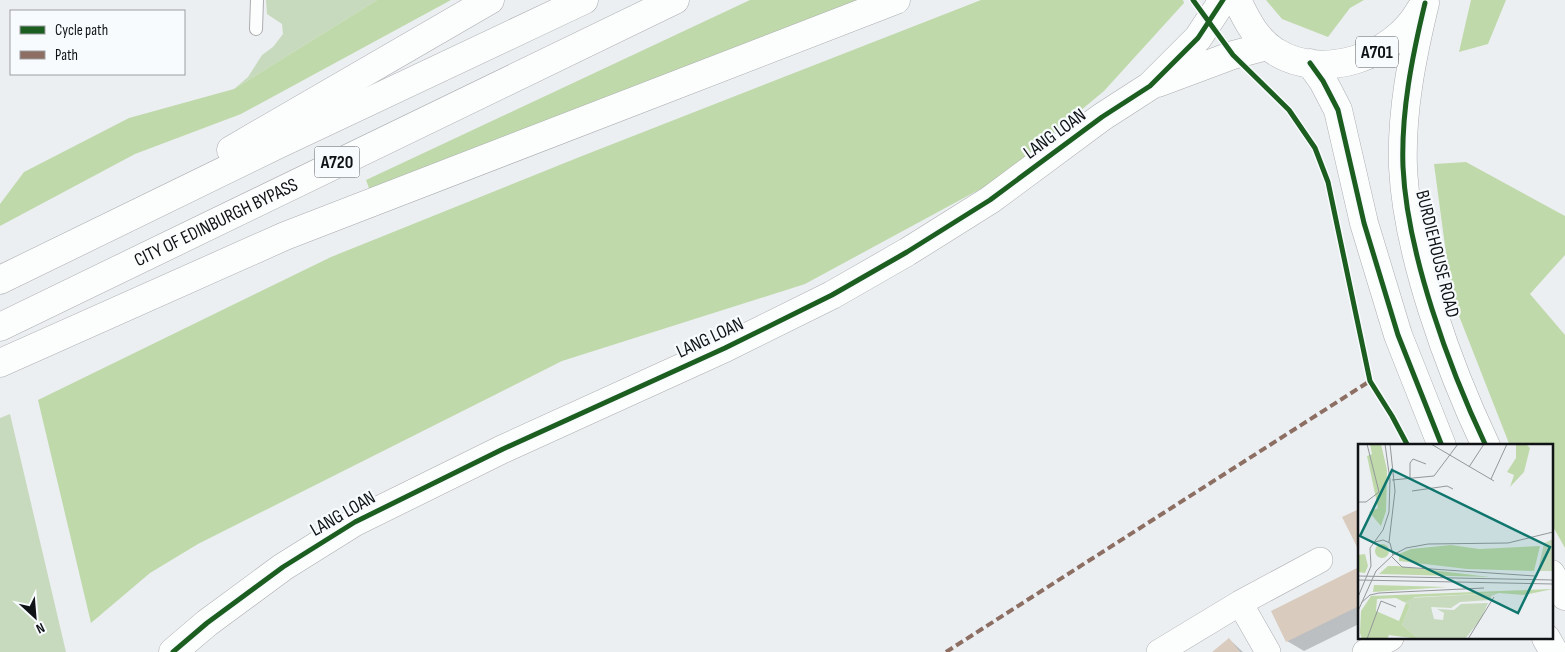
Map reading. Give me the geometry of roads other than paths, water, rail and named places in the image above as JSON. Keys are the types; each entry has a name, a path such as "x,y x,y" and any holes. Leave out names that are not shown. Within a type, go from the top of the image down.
{"main road":[{"path":"86,238 290,115 490,0"},
{"name":"A720","path":"0,280 584,0"},
{"name":"CITY OF EDINBURGH BYPASS","path":"0,327 675,0"},
{"path":"0,363 285,236 896,0"},
{"name":"LANG LOAN","path":"173,652 207,623 283,567 355,522 469,465 725,348 832,295 907,252 990,200 1102,117 1150,86 1198,38 1223,0"},
{"name":"A701","path":"1237,0 1250,25 1267,46 1284,56 1310,63 1334,63 1356,59 1382,49 1403,34 1425,1"},
{"name":"BURDIEHOUSE ROAD","path":"1425,1 1412,56 1403,134 1403,168 1407,209 1429,299 1446,348 1485,444"},
{"name":"LANG LOAN","path":"1150,86 1233,55 1267,46"},
{"path":"1310,63 1323,81 1338,110 1364,223 1387,300 1419,391 1441,444"},
{"path":"1552,576 1565,596"},
{"path":"1547,640 1554,652"}],"street":[{"path":"1159,652 1240,603 1320,560"},
{"path":"1240,603 1268,652"}],"lane":[{"path":"256,29 258,0"}]}
